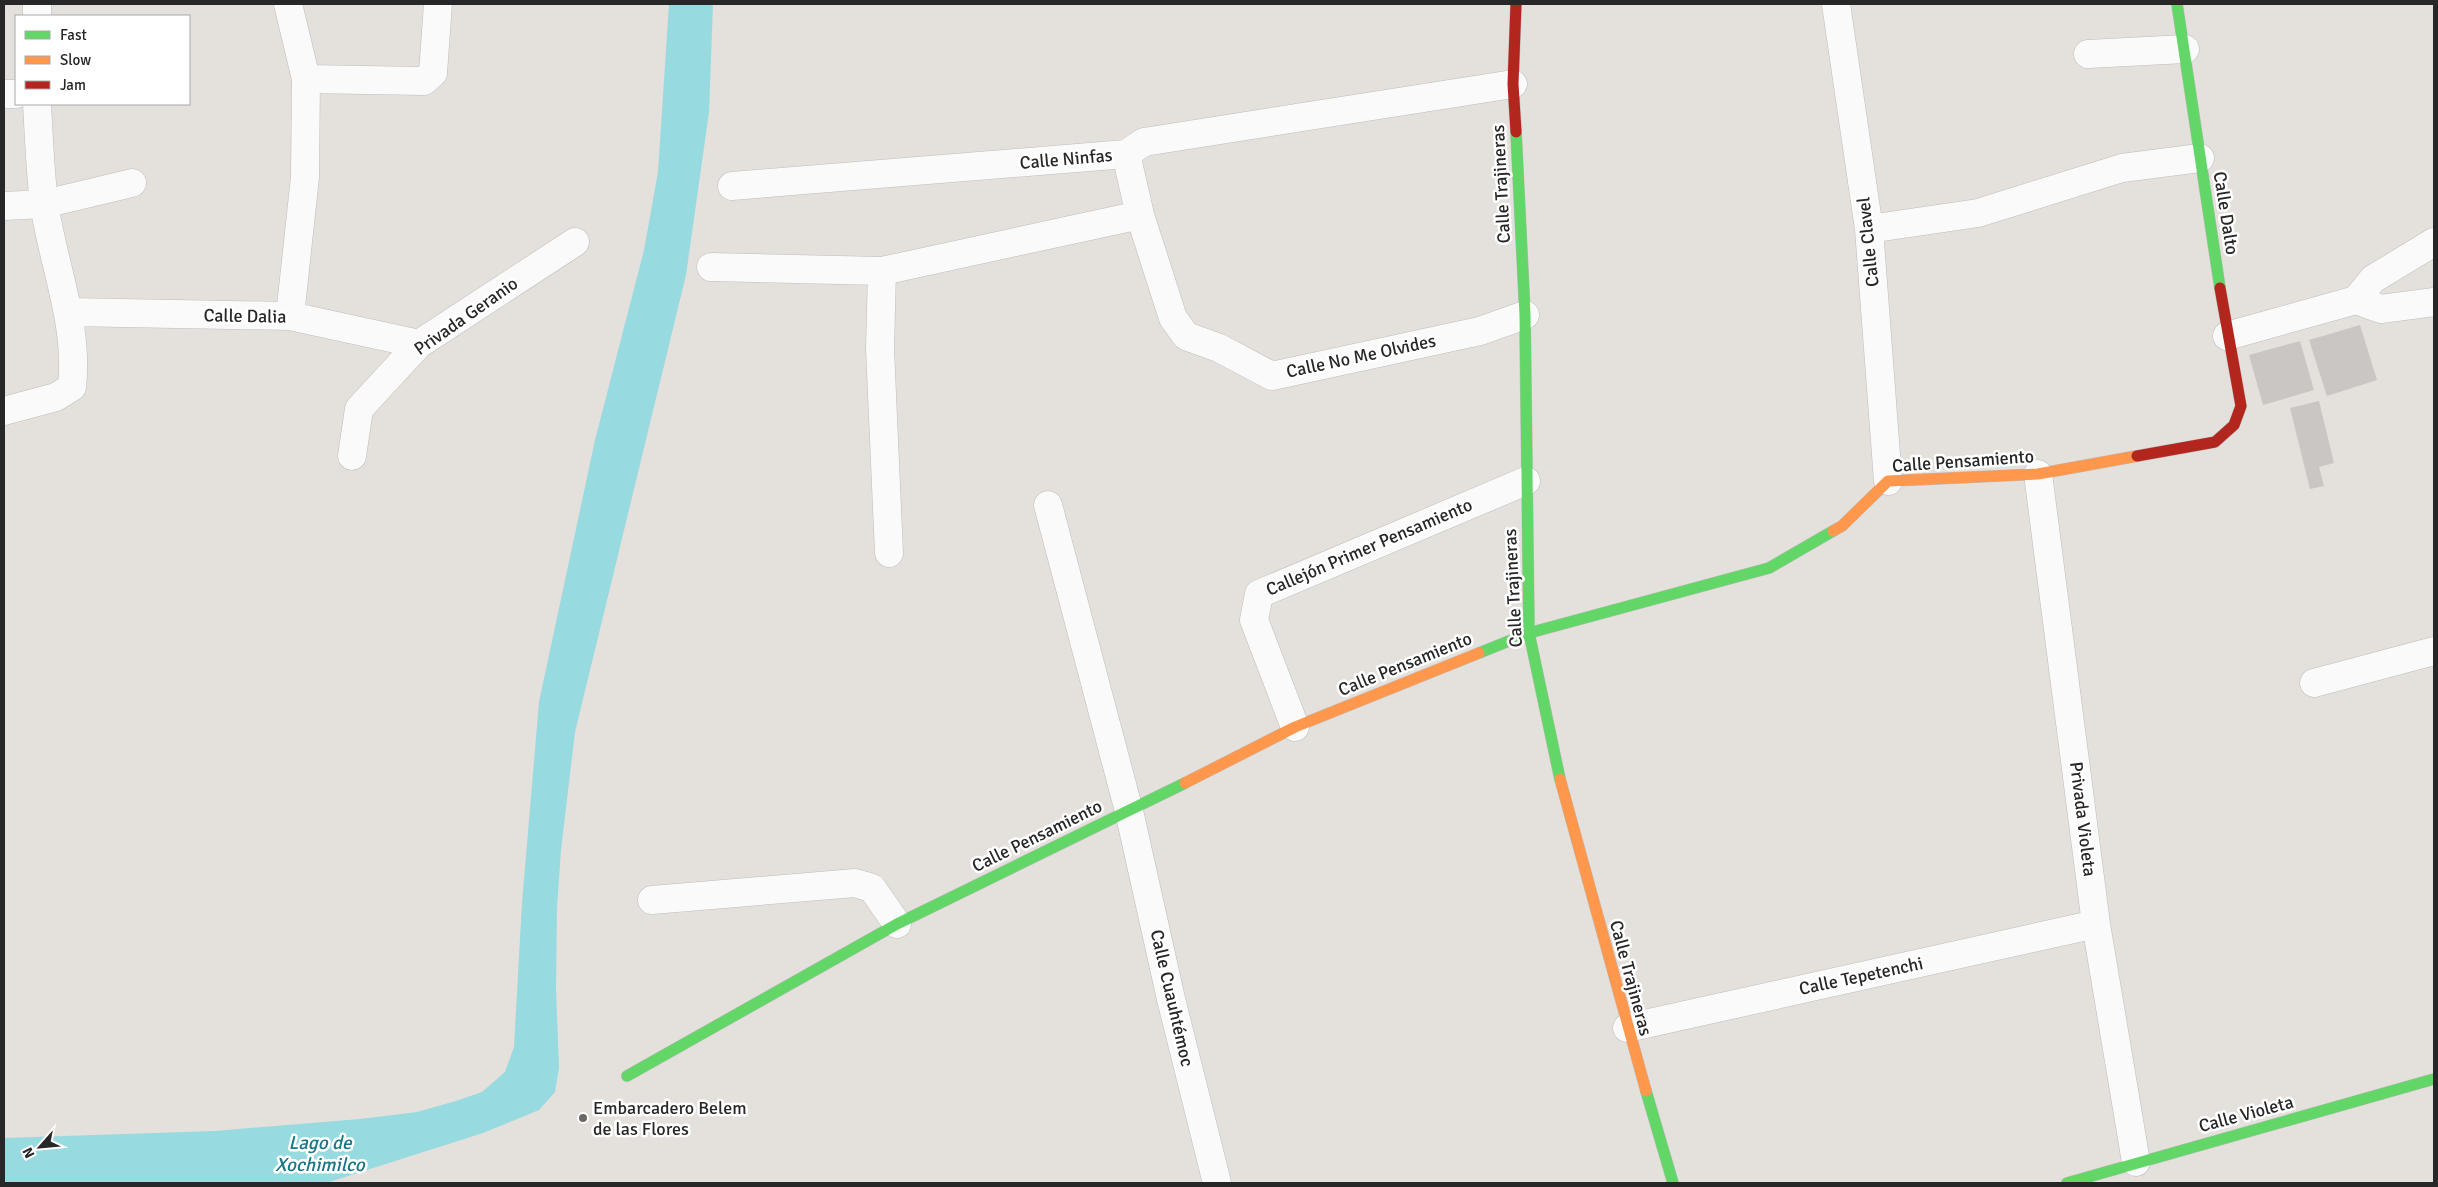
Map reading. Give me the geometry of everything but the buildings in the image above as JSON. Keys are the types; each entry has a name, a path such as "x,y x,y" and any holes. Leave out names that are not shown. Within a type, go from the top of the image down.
{"street":[{"path":"288,4 306,79 305,177 290,316"},
{"path":"306,79 424,81 434,73 438,4"},
{"name":"Calle Trajineras","path":"1516,4 1513,84 1525,315 1529,633 1561,786 1627,1028 1673,1183"},
{"name":"Calle Clavel","path":"1836,4 1869,229 1888,482"},
{"name":"Calle Dalto","path":"2178,4 2227,336 2242,406 2234,425"},
{"path":"2088,54 2185,49"},
{"name":"Calle Ninfas","path":"732,186 1126,154 1144,142 1513,84"},
{"path":"4,411 56,397 72,387 74,372 69,312 44,204 37,105"},
{"name":"Calle No Me Olvides","path":"1126,154 1140,215 1172,318 1186,336 1220,348 1272,376 1480,330 1525,315"},
{"path":"1869,229 1978,212 2122,168 2200,158"},
{"path":"4,206 44,204 132,183"},
{"path":"711,267 882,271 1140,215"},
{"name":"Privada Geranio","path":"352,456 359,409 419,344 575,242"},
{"path":"2356,300 2373,279 2434,242"},
{"path":"882,271 880,349 889,553"},
{"path":"2227,336 2356,300 2381,309 2429,303"},
{"name":"Calle Dalia","path":"69,312 290,316 419,344"},
{"name":"Calle Pensamiento","path":"627,1076 897,924 1129,811 1295,727 1529,633 1769,568 1842,526 1888,482 2038,474 2215,442 2234,425"},
{"name":"Privada Violeta","path":"2038,474 2096,924 2136,1162"},
{"name":"Callejón Primer Pensamiento","path":"1295,727 1254,620 1259,594 1526,481"},
{"name":"Calle Cuauhtémoc","path":"1048,505 1129,811 1171,999 1217,1183"},
{"path":"2314,683 2434,651"},
{"path":"652,900 855,883 872,888 897,924"},
{"name":"Calle Tepetenchi","path":"1627,1028 2096,924"},
{"name":"Calle Violeta","path":"2067,1183 2434,1079"}],"water":[{"name":"Lago de Xochimilco","path":"669,4 713,4 709,112 686,275 575,732 561,850 557,908 556,989 559,1068 555,1092 539,1110 483,1133 326,1183 4,1183 4,1138 215,1131 360,1119 417,1112 482,1092 505,1072 514,1047 522,903 539,702 595,440 644,250 658,172"}],"traffic: fast":[{"path":"2177,4 2220,288"},
{"path":"1516,132 1525,315 1529,633 1560,779"},
{"path":"1479,653 1529,633 1769,568 1833,531"},
{"path":"627,1076 897,924 1185,783"},
{"path":"2067,1183 2434,1079"},
{"path":"1646,1091 1673,1183"}],"traffic: slow":[{"path":"1833,531 1842,526 1888,481 2038,474 2137,456"},
{"path":"1185,783 1295,727 1479,653"},
{"path":"1560,779 1646,1091"}],"traffic: jam":[{"path":"1516,4 1513,84 1516,132"},
{"path":"2137,456 2215,442 2234,425 2241,406 2220,288"}],"place":[{"name":"Embarcadero Belem de las Flores","path":"583,1118"}]}
